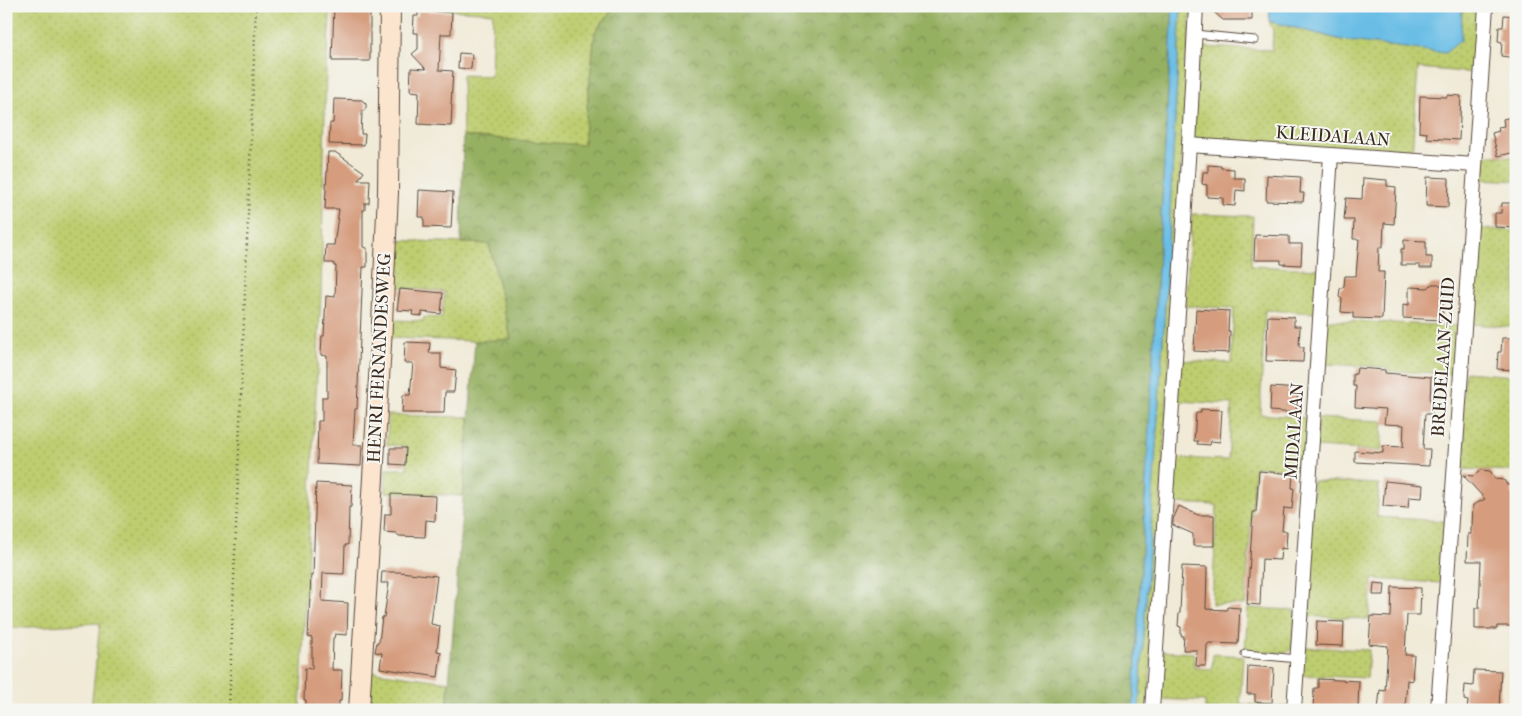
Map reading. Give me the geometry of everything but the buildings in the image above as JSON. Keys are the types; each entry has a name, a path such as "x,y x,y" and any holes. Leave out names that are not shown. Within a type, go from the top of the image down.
{"street":[{"name":"HENRI FERNANDESWEG","path":"359,710 381,345 388,192 390,6"},
{"path":"1152,710 1189,145 1196,6"},
{"name":"BREDELAAN-ZUID","path":"1438,710 1486,6"},
{"name":"KLEIDALAAN","path":"1189,145 1475,165"},
{"name":"MIDALAAN","path":"1294,710 1331,155"}],"lane":[{"path":"1194,34 1255,40"},
{"path":"1245,654 1298,659"}],"path":[{"path":"229,710 256,6"}],"green space":[{"path":"6,6 331,6 326,66 321,294 300,710 91,710 100,623 10,628 8,710 6,710"},
{"path":"395,6 615,6 595,32 583,146 463,136 462,75 491,76 493,13"},
{"path":"615,6 1173,6 1133,710 447,710 475,341 511,339 489,244 461,243 463,136 583,145 595,32"},
{"path":"1181,6 1191,6 1148,710 1139,710 1164,325"},
{"path":"1462,6 1479,6 1475,73 1418,68 1412,156 1192,141 1199,47 1272,50 1273,31 1269,21 1342,40 1461,40"},
{"path":"1482,155 1516,157 1516,181 1480,179"},
{"path":"1192,214 1253,216 1251,266 1319,269 1317,313 1265,310 1260,414 1309,418 1306,470 1255,467 1245,605 1212,604 1217,505 1169,503 1172,458 1228,460 1232,404 1178,401 1179,360 1231,363 1234,308 1185,306"},
{"path":"1475,228 1516,231 1516,327 1468,324"},
{"path":"392,240 489,244 511,340 475,341 390,338 391,320 423,321 424,317 442,318 445,292 390,286"},
{"path":"1323,320 1459,326 1456,374 1388,371 1388,367 1321,364"},
{"path":"1465,372 1516,376 1516,471 1458,469"},
{"path":"388,415 469,417 463,496 385,492 386,469 407,469 407,446 387,445"},
{"path":"1317,418 1383,421 1381,451 1316,447"},
{"path":"1313,481 1379,484 1377,517 1446,521 1442,583 1372,579 1369,619 1304,616"},
{"path":"1248,608 1296,610 1291,650 1285,653 1245,651"},
{"path":"1302,647 1369,650 1367,678 1300,675"},
{"path":"1160,651 1194,653 1194,668 1212,669 1213,654 1243,656 1240,704 1290,707 1289,710 1205,710 1205,701 1157,699"},
{"path":"368,671 449,682 447,710 365,710"}],"water":[{"path":"1173,6 1181,6 1164,325 1139,710 1133,710"},
{"path":"1270,6 1462,6 1461,40 1445,53 1342,40 1269,21"}]}
